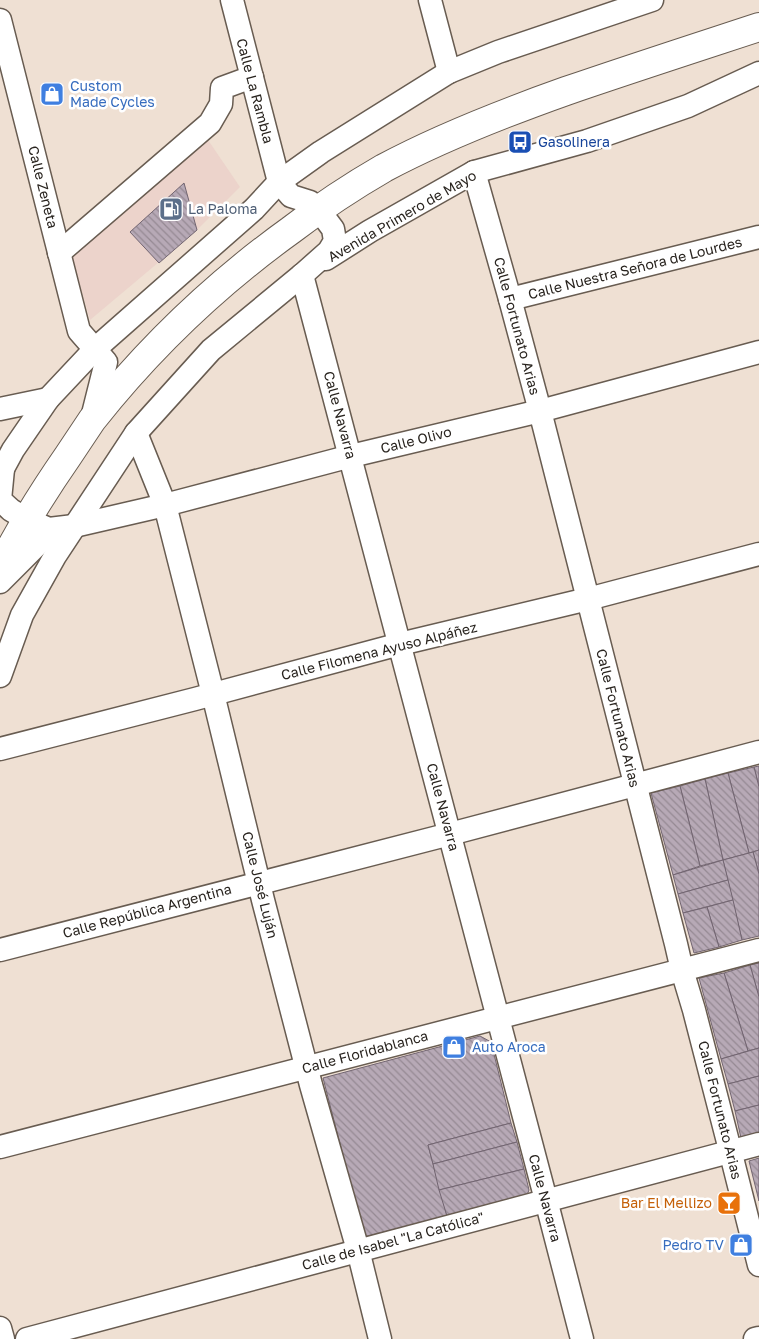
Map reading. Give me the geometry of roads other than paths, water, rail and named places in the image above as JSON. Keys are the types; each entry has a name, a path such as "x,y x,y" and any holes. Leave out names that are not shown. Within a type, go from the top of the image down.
{"main road":[{"path":"0,568 38,524 49,482 92,421 152,351 229,277 318,209 385,168 446,138 500,115 598,80 759,27"}],"street":[{"name":"Calle La Rambla","path":"232,0 279,182"},
{"path":"430,0 449,72"},
{"path":"74,526 38,524 11,510 0,500 4,462 48,399 95,349 254,209 279,182 321,152 449,72 498,52 652,0"},
{"name":"Calle Zeneta","path":"0,20 80,331 95,349"},
{"name":"Avenida Primero de Mayo","path":"302,275 370,231 474,172 587,142 688,106 759,74"},
{"path":"60,253 210,123 221,104 222,88 252,77"},
{"name":"Calle Fortunato Arias","path":"474,172 540,411 759,1265"},
{"name":"Avenida Primero de Mayo","path":"0,676 22,615 55,556 136,433 211,350 302,275 329,251 335,241 332,228 318,209 310,202 291,196 279,182"},
{"name":"Calle Nuestra Señora de Lourdes","path":"510,299 759,237"},
{"name":"Calle Navarra","path":"302,275 582,1339"},
{"path":"92,421 106,362 95,349"},
{"name":"Calle Olivo","path":"74,526 165,505 351,456 540,411 759,352"},
{"path":"0,410 48,399"},
{"name":"Calle José Luján","path":"136,433 165,505 258,882 358,1250 380,1339"},
{"path":"0,582 37,545 38,524"},
{"name":"Calle Filomena Ayuso Alpáñez","path":"0,749 400,644 588,599 759,554"},
{"name":"Calle República Argentina","path":"0,950 759,752"},
{"name":"Calle Floridablanca","path":"0,1147 759,950"},
{"name":"Calle de Isabel \"La Católica\"","path":"27,1339 759,1144"},
{"path":"0,1328 3,1339"},
{"path":"754,1339 759,1338"}],"place":[{"name":"Custom Made Cycles","path":"52,94"},
{"name":"Gasolinera","path":"520,142"},
{"name":"La Paloma","path":"171,209"},
{"name":"Auto Aroca","path":"454,1047"},
{"name":"Bar El Mellizo","path":"729,1203"},
{"name":"Pedro TV","path":"741,1245"}]}
